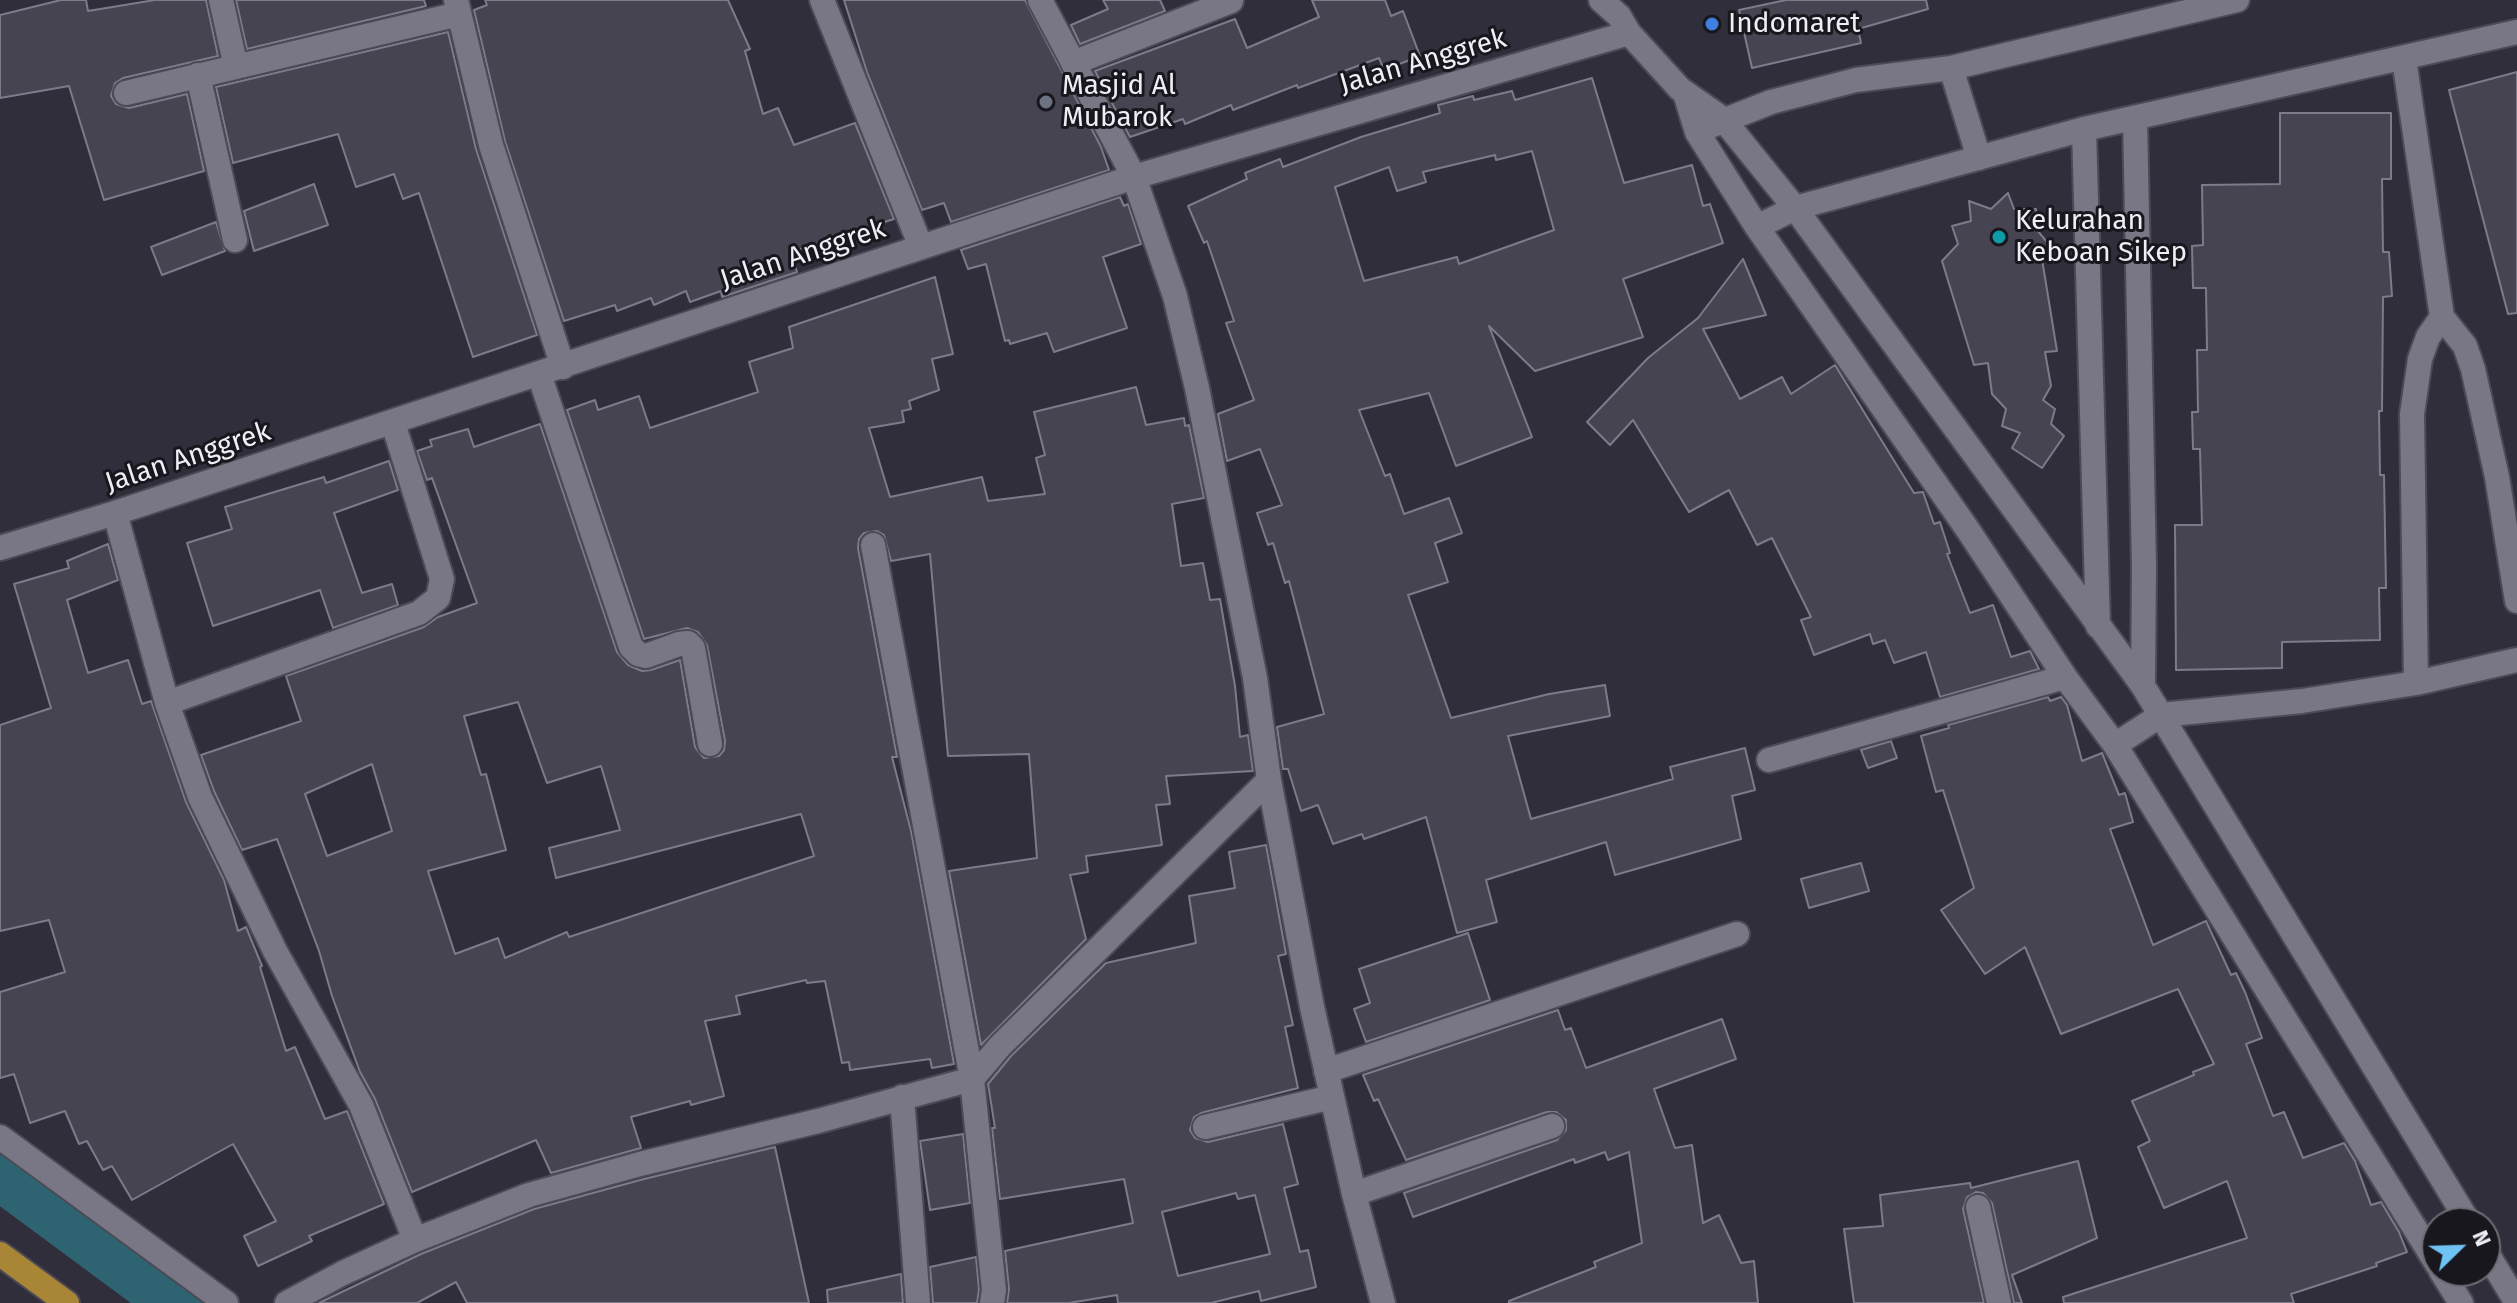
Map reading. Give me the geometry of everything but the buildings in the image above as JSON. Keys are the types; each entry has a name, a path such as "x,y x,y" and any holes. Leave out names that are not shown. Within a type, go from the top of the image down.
{"main road":[{"path":"0,1254 67,1303"}],"street":[{"path":"221,0 236,67"},
{"path":"822,0 921,247"},
{"path":"1040,0 1134,177 1175,296 1197,388 1255,678 1269,780 1326,1071 1383,1303"},
{"path":"1697,132 1771,102 1856,80 1951,68 2237,0"},
{"path":"1073,63 1231,1"},
{"path":"126,93 236,67 458,7 491,145 563,367"},
{"path":"1618,12 1685,93 1723,119 1795,208 2143,686 2459,1207"},
{"name":"Jalan Anggrek","path":"0,548 563,367 1618,12"},
{"path":"1757,227 1795,208 2084,129 2517,32"},
{"path":"2404,59 2442,317 2465,346 2473,369 2497,477 2517,601"},
{"path":"1951,68 1979,158"},
{"path":"198,75 235,240"},
{"path":"1685,93 1697,132 1757,227 1968,530 2065,677 2115,745 2421,1238"},
{"path":"2135,118 2143,686"},
{"path":"2084,129 2098,626"},
{"path":"2416,683 2412,414 2420,359 2428,337 2442,317"},
{"path":"539,374 631,647 638,654 646,656 679,644 688,643 693,648 710,744"},
{"path":"167,703 419,613 438,598 442,579 393,423"},
{"path":"115,513 167,703 200,797 275,951 361,1105 415,1240"},
{"path":"873,545 972,1079 994,1290 992,1303"},
{"path":"2115,745 2161,715 2302,701 2416,683 2517,660"},
{"path":"1769,760 2065,677"},
{"path":"287,1303 415,1240 529,1195 972,1079 1000,1046 1269,780"},
{"path":"1326,1071 1737,934"},
{"path":"902,1097 918,1303"},
{"path":"1205,1127 1332,1097"},
{"path":"1354,1194 1552,1126"},
{"path":"0,1137 226,1303"},
{"path":"1978,1207 1999,1303"},
{"path":"2501,1276 2517,1303"}],"waterway":[{"path":"0,1164 188,1303"}],"place":[{"name":"Indomaret","path":"1712,24"},
{"name":"Masjid Al Mubarok","path":"1046,102"},
{"name":"Kelurahan Keboan Sikep","path":"1999,237"}]}
